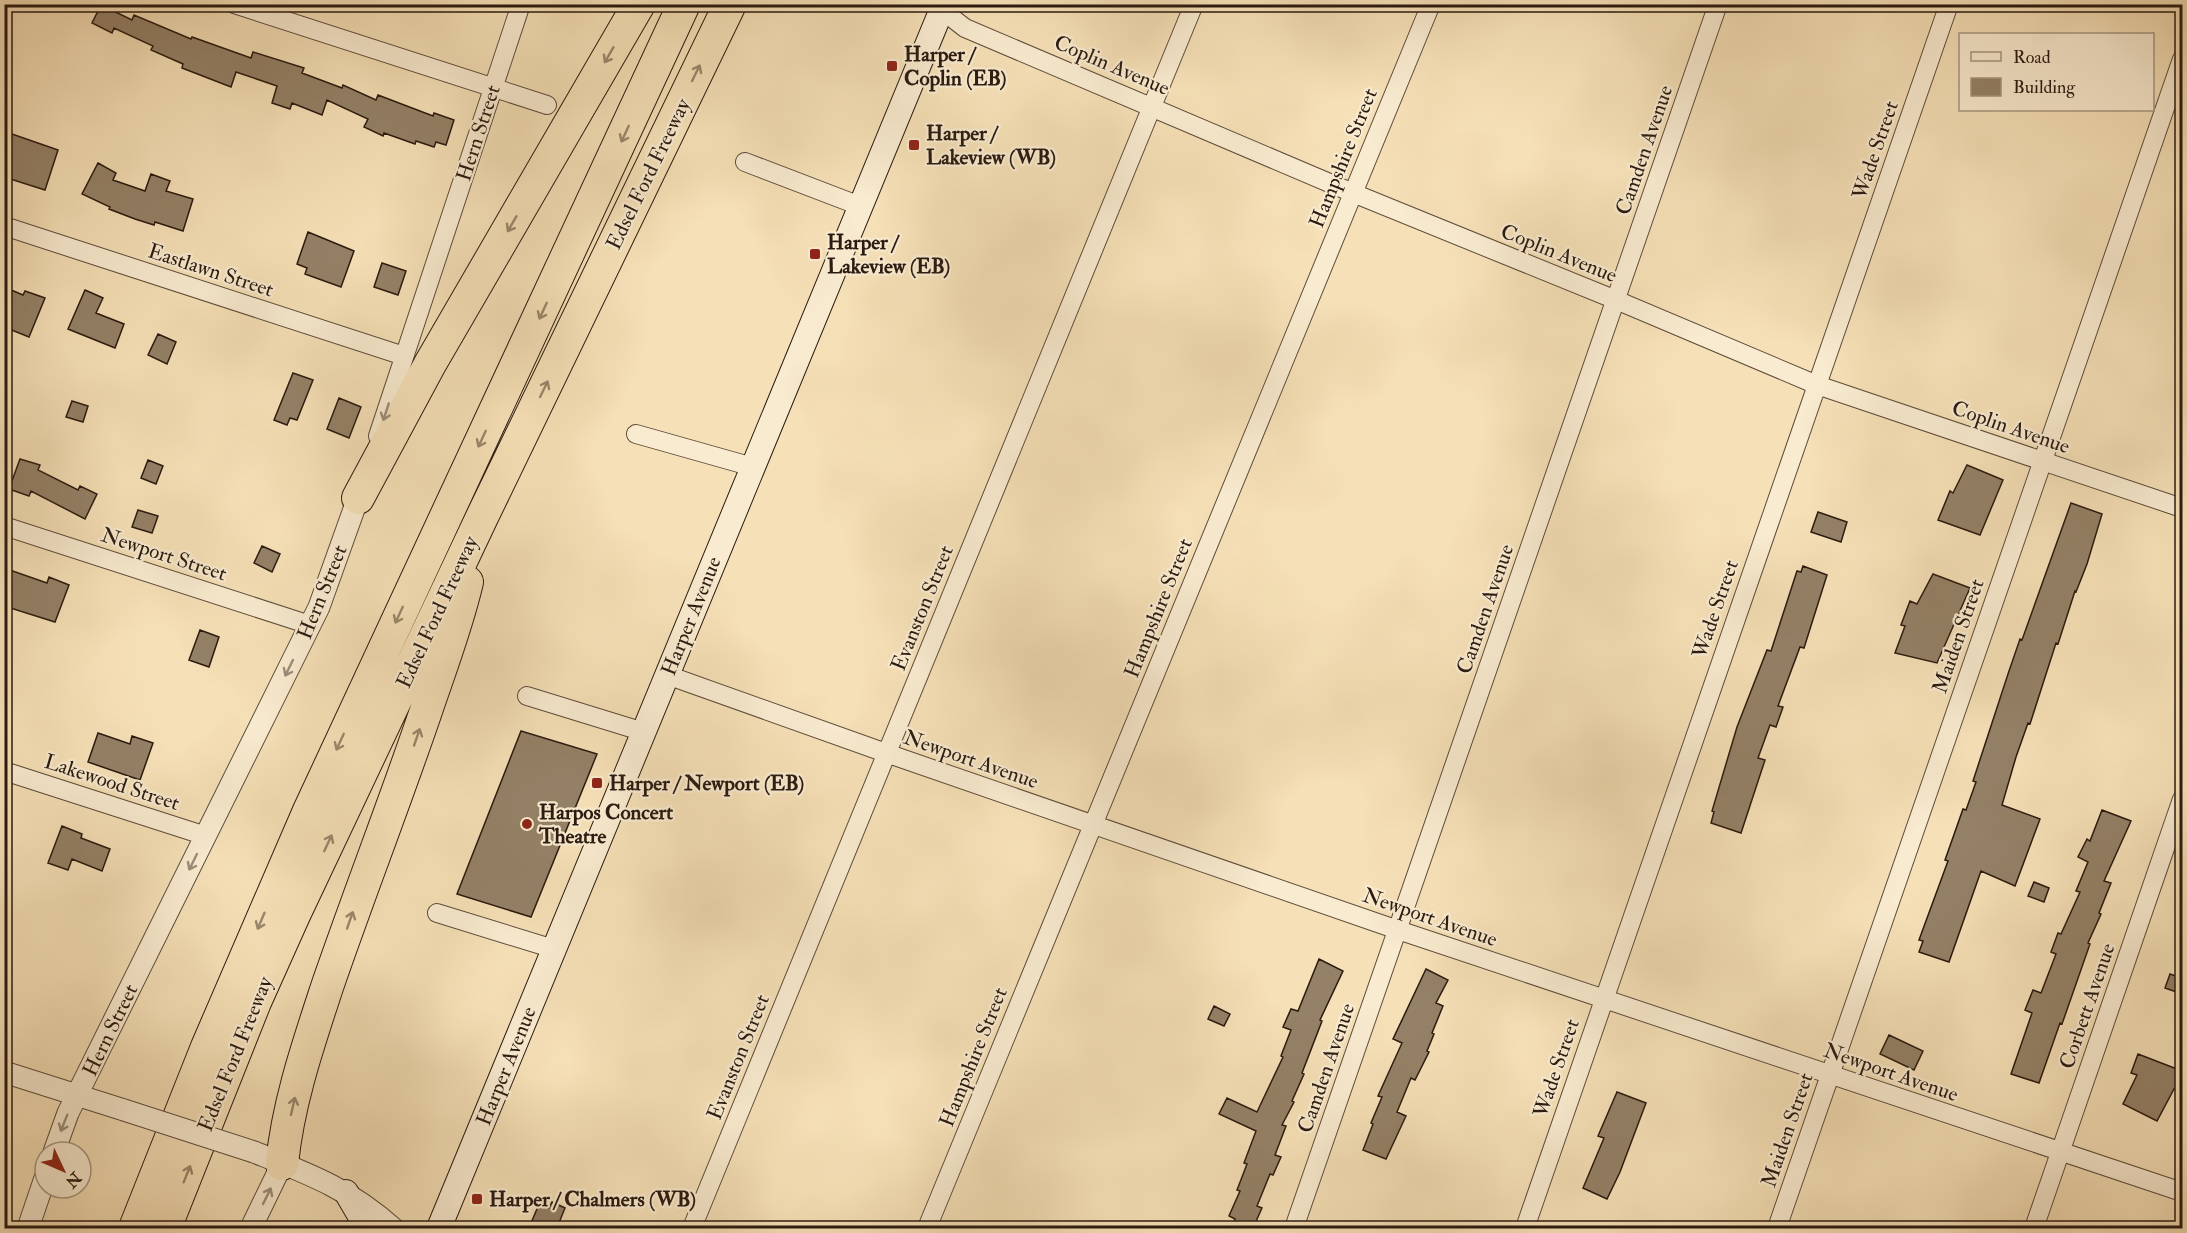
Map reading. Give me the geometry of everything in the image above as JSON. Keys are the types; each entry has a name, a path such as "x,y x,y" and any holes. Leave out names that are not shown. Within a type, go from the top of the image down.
{"highway":[{"path":"358,498 430,364 639,4"},
{"name":"Edsel Ford Freeway","path":"135,1228 207,1047 308,813 684,4"},
{"name":"Edsel Ford Freeway","path":"165,1228 260,991 482,517 730,4"},
{"path":"282,1164 285,1140 305,1054 359,892 411,755 460,611 482,517"}],"main road":[{"name":"Harper Avenue","path":"439,1228 753,467 940,6"},
{"path":"346,1192 367,1228"}],"street":[{"path":"234,4 547,105"},
{"name":"Hern Street","path":"59,1140 77,1095 310,625 332,575 521,4"},
{"name":"Evanston Street","path":"692,1228 1194,4"},
{"name":"Hampshire Street","path":"927,1228 1431,4"},
{"name":"Camden Avenue","path":"1294,1228 1718,4"},
{"name":"Wade Street","path":"1525,1228 1949,4"},
{"name":"Coplin Avenue","path":"940,6 965,28 1353,193 1817,384 2182,508"},
{"name":"Maiden Street","path":"1777,1228 2182,59"},
{"path":"745,162 860,206"},
{"name":"Eastlawn Street","path":"4,226 404,356"},
{"path":"636,435 753,467"},
{"name":"Newport Street","path":"4,526 310,625"},
{"name":"Newport Avenue","path":"667,675 1398,930 2182,1192"},
{"path":"527,696 644,732"},
{"name":"Lakewood Street","path":"4,771 206,836"},
{"name":"Corbett Avenue","path":"2034,1228 2182,799"},
{"path":"437,913 554,949"},
{"path":"4,1072 254,1152 346,1192 393,1228"},
{"path":"251,1228 282,1164"},
{"path":"28,1228 38,1200"}],"building":[{"path":"101,5 132,20 134,15 191,39 192,37 251,58 253,52 304,68 302,73 342,88 343,85 376,100 378,95 433,116 434,113 454,120 446,145 436,142 434,147 416,141 415,144 384,133 383,136 364,127 368,119 327,100 322,115 292,103 290,109 272,103 277,86 236,72 231,87 182,68 183,64 151,50 153,46 114,28 112,33 92,23"},
{"path":"12,134 58,150 45,190 4,177 4,146 7,148"},
{"path":"98,163 116,173 113,180 145,191 151,174 170,181 166,191 193,199 183,231 155,222 154,225 135,219 109,209 110,207 82,194"},
{"path":"308,232 354,251 341,287 305,274 307,268 297,264"},
{"path":"382,263 406,271 398,295 374,287"},
{"path":"4,287 23,295 25,291 45,298 29,337 4,327"},
{"path":"85,290 103,298 96,313 124,324 115,348 68,329"},
{"path":"158,334 176,342 167,364 148,355"},
{"path":"293,373 313,380 297,420 290,418 287,425 274,420"},
{"path":"339,398 361,407 349,438 327,429"},
{"path":"72,401 88,406 83,422 66,417"},
{"path":"20,459 40,465 38,470 78,490 80,486 97,494 85,519 31,491 29,496 9,489"},
{"path":"148,460 163,466 156,484 141,478"},
{"path":"1967,465 2003,480 1980,535 1938,520 1950,491 1953,493"},
{"path":"2071,503 2102,514 2087,564 2075,591 2030,724 2028,723 2016,757 2002,805 2040,819 2015,886 1981,871 1949,962 1919,952 1923,941 1919,940 1948,861 1945,860 1963,809 1966,810 1976,782 1973,781 2020,639 2022,640"},
{"path":"138,510 158,516 152,533 132,527"},
{"path":"1818,512 1847,522 1841,542 1811,532"},
{"path":"262,546 280,554 272,572 254,563"},
{"path":"1803,566 1827,575 1804,648 1800,647 1778,706 1783,707 1776,727 1770,725 1758,758 1765,760 1741,833 1711,823 1714,812 1712,811 1737,727 1767,650 1771,651 1797,571 1801,572"},
{"path":"4,568 47,583 49,577 69,585 55,622 4,606"},
{"path":"1933,574 1970,588 1937,663 1895,653 1905,626 1901,625 1910,601 1917,604"},
{"path":"200,630 219,637 209,667 189,660"},
{"name":"Harpos Concert Theatre","path":"521,731 597,754 531,917 457,894"},
{"path":"98,733 130,744 132,736 153,743 140,780 88,762"},
{"path":"2102,810 2131,821 2104,881 2111,883 2039,1083 2011,1074 2032,1013 2025,1010 2033,990 2041,993 2056,954 2051,952 2058,933 2061,934 2080,892 2076,891 2088,862 2078,857 2087,839 2090,841"},
{"path":"62,826 82,834 81,838 110,849 102,871 72,859 68,870 48,863"},
{"path":"2034,882 2049,888 2044,902 2028,896"},
{"path":"1319,959 1343,971 1320,1020 1322,1021 1302,1073 1304,1074 1292,1101 1294,1102 1282,1125 1286,1126 1275,1155 1281,1157 1273,1175 1270,1174 1257,1206 1262,1208 1253,1228 1232,1228 1235,1219 1229,1216 1240,1191 1237,1190 1247,1164 1244,1163 1256,1131 1219,1114 1227,1098 1257,1112 1283,1057 1281,1056 1291,1030 1283,1027 1291,1009 1298,1011"},
{"path":"1426,969 1448,980 1436,1003 1443,1006 1432,1033 1434,1034 1427,1051 1429,1052 1415,1080 1411,1078 1397,1112 1406,1116 1386,1159 1363,1150 1382,1097 1378,1096 1402,1043 1393,1039"},
{"path":"2170,974 2182,978 2182,994 2165,988"},
{"path":"1214,1006 1230,1014 1224,1026 1208,1019"},
{"path":"1889,1035 1923,1051 1914,1070 1880,1054"},
{"path":"2138,1054 2182,1071 2157,1121 2123,1104 2137,1075 2131,1073"},
{"path":"1617,1092 1646,1103 1620,1172 1607,1199 1583,1188 1604,1138 1598,1136"},
{"path":"552,1202 565,1208 557,1228 529,1228 539,1204 549,1208"}],"place":[{"name":"Harper / Coplin (EB)","path":"892,66"},
{"name":"Harper / Lakeview (WB)","path":"914,145"},
{"name":"Harper / Lakeview (EB)","path":"815,254"},
{"name":"Harper / Newport (EB)","path":"597,783"},
{"name":"Harpos Concert Theatre","path":"527,824"},
{"name":"Harper / Chalmers (WB)","path":"477,1199"}]}
